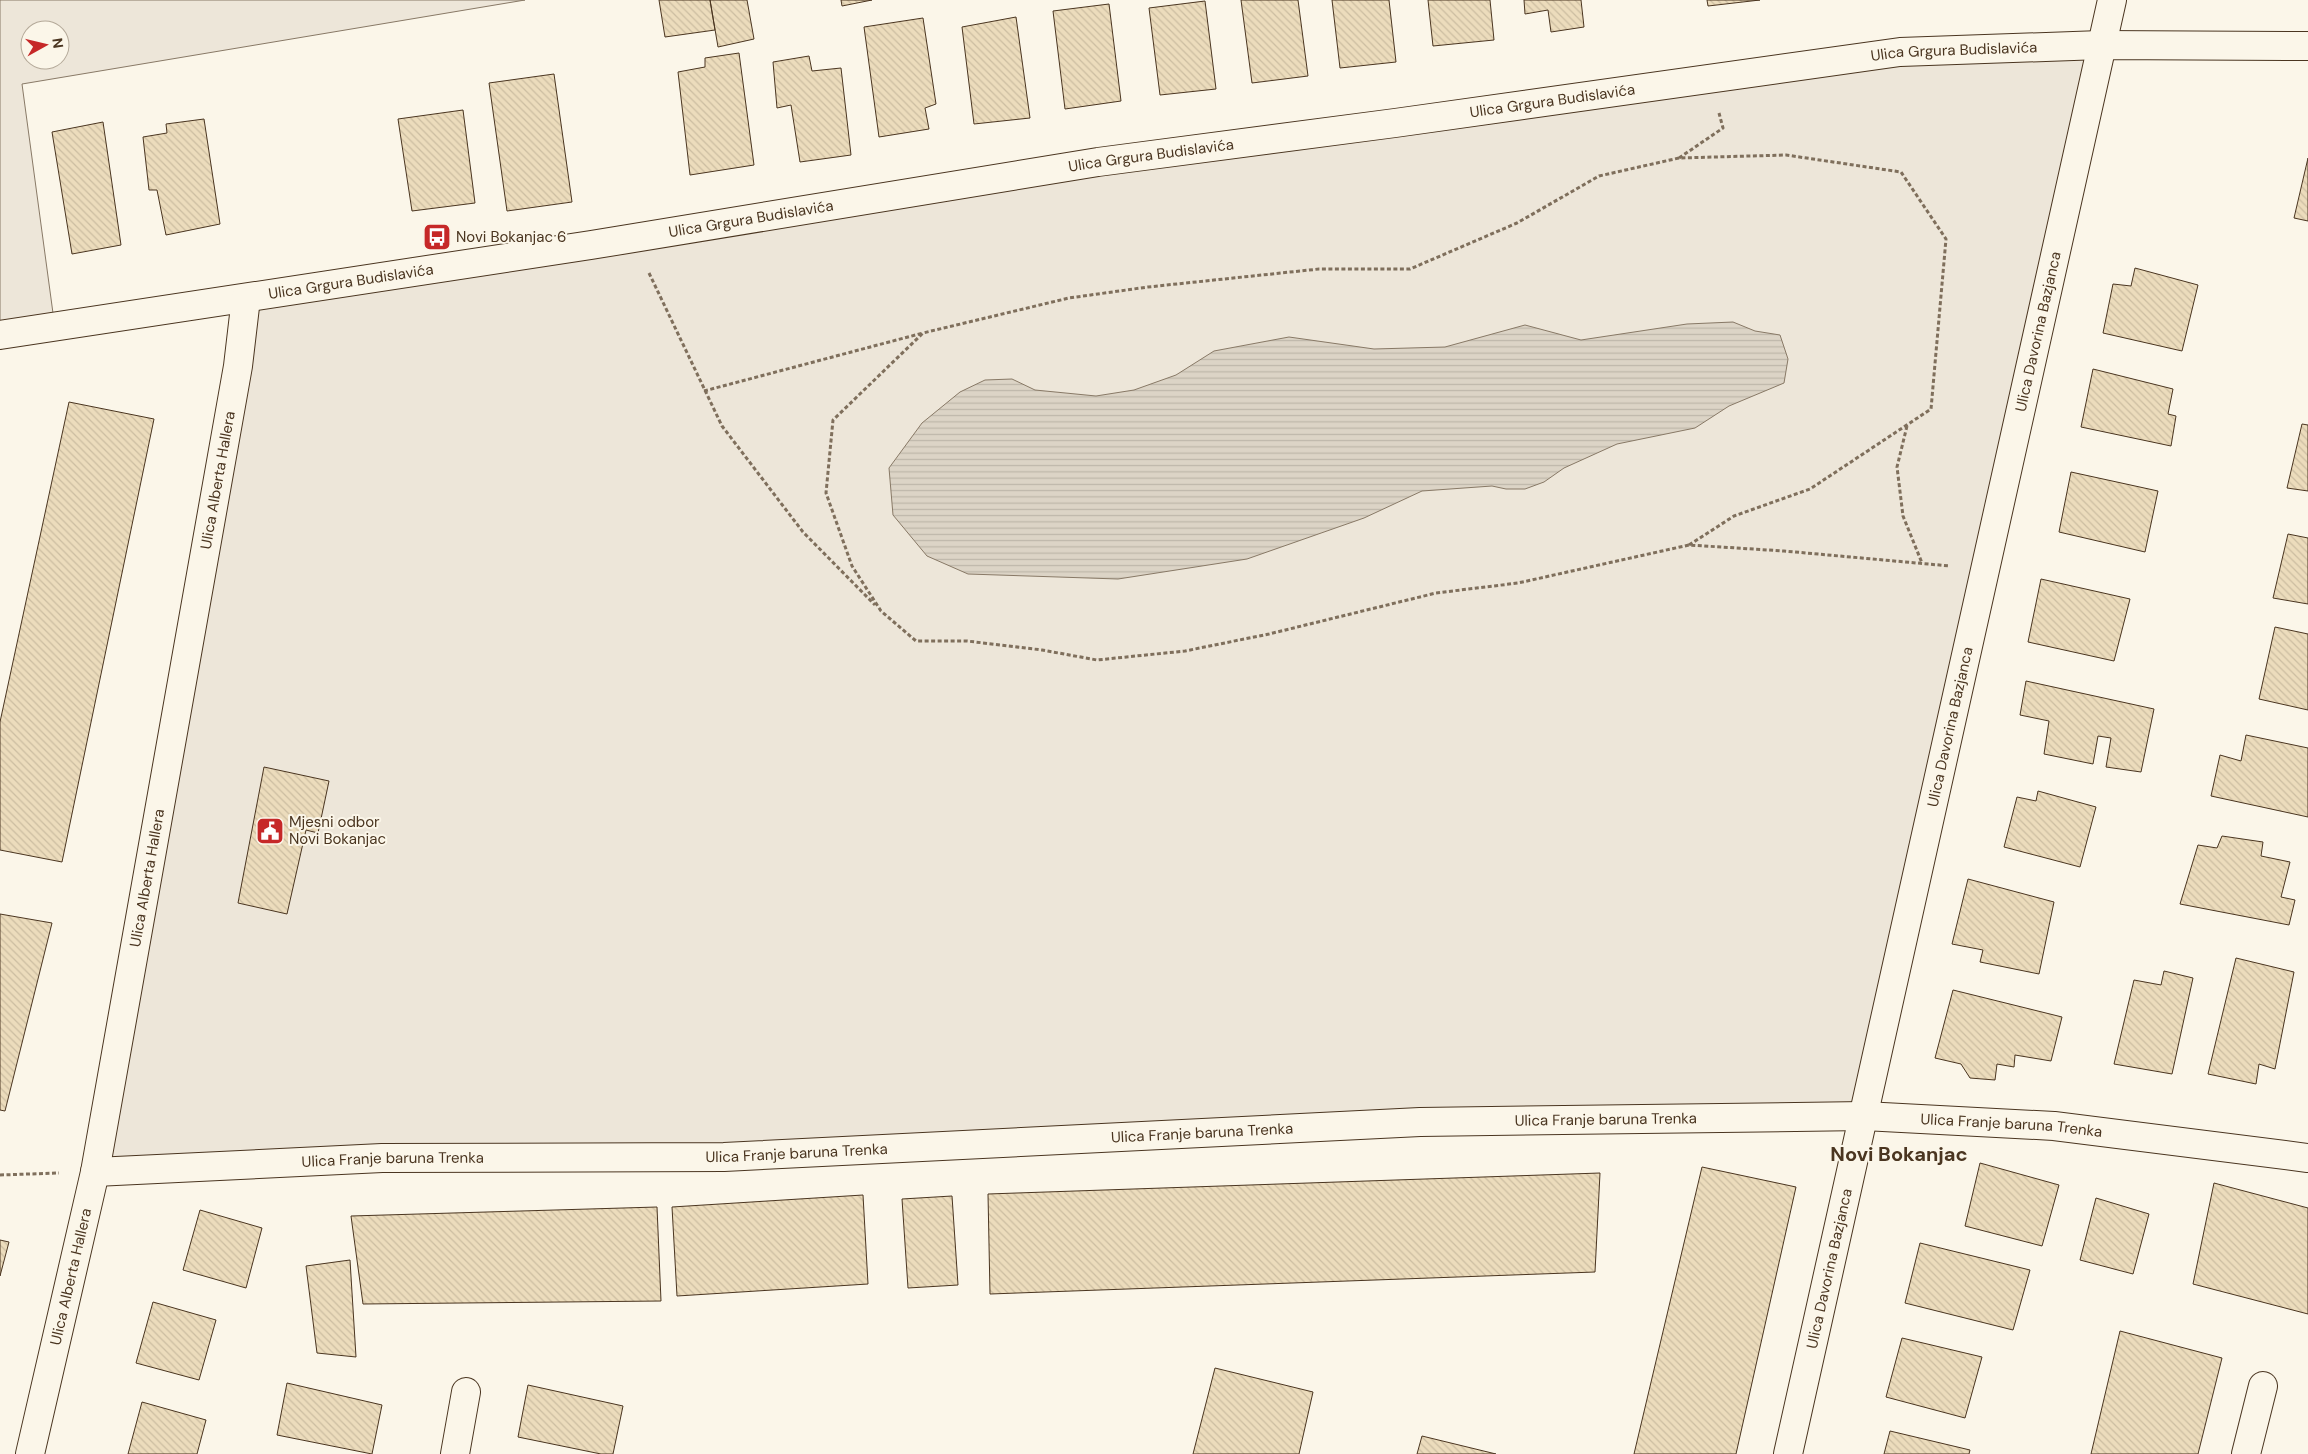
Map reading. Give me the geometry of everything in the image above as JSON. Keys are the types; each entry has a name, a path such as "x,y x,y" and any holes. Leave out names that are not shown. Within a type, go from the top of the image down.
{"street":[{"name":"Ulica Davorina Bazjanca","path":"1788,1454 2112,0"},
{"name":"Ulica Grgura Budislavića","path":"0,335 633,238 1098,162 1395,123 1900,52 2101,45 2308,46"},
{"name":"Ulica Alberta Hallera","path":"30,1454 95,1172 238,366 246,298"},
{"name":"Ulica Franje baruna Trenka","path":"95,1172 382,1158 724,1157 1420,1122 1864,1116 2054,1126 2308,1158"},
{"path":"2246,1454 2263,1386"},
{"path":"455,1454 466,1392"}],"path":[{"path":"1678,158 1723,128 1710,78"},
{"path":"704,391 923,332 1069,298 1148,287 1319,269 1410,269 1516,223 1599,176 1678,158 1786,155 1901,172 1946,239 1931,410 1810,489 1734,516 1689,545"},
{"path":"633,238 722,426 803,532 881,611 916,641 967,641 1042,650 1097,660 1185,651 1278,632 1436,593 1518,583 1689,545 1784,551 1985,570"},
{"path":"881,611 852,566 826,493 833,420 923,332"},
{"path":"1908,425 1897,467 1903,516 1922,563"},
{"path":"0,1175 95,1172"}],"shaded area":[{"path":"0,0 525,0 22,84 55,328 0,335"},
{"path":"2101,45 1864,1116 95,1172 246,298 1710,78"},
{"path":"1733,322 1755,331 1780,335 1788,359 1784,383 1729,406 1695,428 1617,444 1564,468 1544,482 1525,489 1506,489 1492,486 1422,491 1364,518 1247,559 1118,579 968,574 927,556 893,515 889,468 922,423 960,392 985,380 1012,379 1035,390 1096,396 1134,390 1176,375 1214,351 1289,337 1374,349 1445,347 1525,325 1581,340 1687,324"}],"building":[{"path":"659,0 710,0 715,30 665,37"},
{"path":"710,0 747,0 754,39 718,47"},
{"path":"841,0 872,0 842,6"},
{"path":"1241,0 1298,0 1308,76 1252,83"},
{"path":"1332,0 1389,0 1396,62 1340,68"},
{"path":"1428,0 1490,0 1494,40 1433,46"},
{"path":"1524,0 1581,0 1584,27 1551,32 1548,10 1525,14"},
{"path":"1707,0 1760,0 1708,6"},
{"path":"1205,1 1216,89 1160,95 1149,8"},
{"path":"1109,4 1121,101 1065,109 1053,11"},
{"path":"1016,17 1030,118 974,124 962,27"},
{"path":"923,18 936,104 925,108 929,129 879,137 864,27"},
{"path":"739,53 754,165 690,175 678,72 705,67 705,58"},
{"path":"809,56 812,71 841,68 851,155 800,162 791,105 777,108 773,62"},
{"path":"554,74 572,202 507,211 489,83"},
{"path":"463,110 475,203 412,211 398,119"},
{"path":"204,119 220,224 166,235 157,190 149,190 143,137 167,133 166,124"},
{"path":"103,122 121,245 72,254 52,132"},
{"path":"2308,158 2308,221 2294,218"},
{"path":"2135,268 2198,285 2182,351 2103,333 2113,284 2131,286"},
{"path":"2093,369 2173,389 2168,414 2176,416 2171,446 2081,427"},
{"path":"69,402 154,419 62,862 0,850 0,722"},
{"path":"2302,424 2308,425 2308,491 2287,488"},
{"path":"2071,472 2158,491 2145,552 2059,532"},
{"path":"2288,534 2308,538 2308,604 2273,598"},
{"path":"2041,579 2130,599 2114,661 2028,642"},
{"path":"2275,627 2308,634 2308,710 2259,699"},
{"path":"2026,681 2154,709 2141,772 2106,767 2111,738 2098,736 2093,764 2044,754 2049,721 2020,715"},
{"path":"2246,735 2308,748 2308,817 2211,796 2220,755 2241,761"},
{"name":"Mjesni odbor Novi Bokanjac","path":"264,767 329,781 318,833 306,830 287,914 238,903"},
{"path":"2038,791 2096,807 2080,867 2004,847 2017,797 2036,801"},
{"path":"2222,836 2263,842 2261,856 2290,862 2281,897 2295,900 2289,925 2180,904 2198,845 2217,848"},
{"path":"1968,879 2054,902 2039,974 1980,962 1983,950 1952,944"},
{"path":"0,914 52,923 5,1111 0,1110"},
{"path":"2236,958 2294,972 2275,1069 2259,1064 2256,1084 2208,1074"},
{"path":"2164,971 2193,978 2172,1074 2114,1064 2134,980 2161,985"},
{"path":"1953,990 2062,1017 2051,1061 2015,1055 2014,1067 1997,1064 1995,1080 1970,1078 1961,1064 1935,1058"},
{"path":"1980,1163 2059,1185 2042,1246 1965,1226"},
{"path":"1702,1167 1796,1187 1736,1454 1634,1454"},
{"path":"1600,1173 1595,1272 990,1294 988,1194"},
{"path":"2214,1183 2308,1208 2308,1314 2193,1284"},
{"path":"863,1195 868,1284 677,1296 672,1207"},
{"path":"952,1196 958,1285 908,1288 902,1199"},
{"path":"2096,1198 2149,1214 2133,1274 2080,1260"},
{"path":"657,1207 661,1301 363,1304 351,1216"},
{"path":"200,1210 262,1228 246,1288 183,1270"},
{"path":"0,1240 9,1242 0,1276"},
{"path":"1920,1243 2030,1270 2013,1330 1905,1303"},
{"path":"350,1260 356,1357 317,1353 306,1266"},
{"path":"153,1302 216,1320 199,1380 136,1363"},
{"path":"2120,1331 2222,1358 2198,1454 2091,1454"},
{"path":"1902,1338 1982,1357 1965,1418 1886,1397"},
{"path":"1215,1368 1313,1392 1299,1454 1193,1454"},
{"path":"287,1383 382,1405 372,1454 277,1435"},
{"path":"528,1385 623,1406 613,1454 601,1454 518,1437"},
{"path":"142,1402 206,1420 197,1454 128,1454"},
{"path":"1890,1431 1970,1450 1969,1454 1884,1454"},
{"path":"1422,1436 1496,1454 1417,1454"}],"place":[{"name":"Novi Bokanjac 6","path":"437,237"},
{"name":"Mjesni odbor Novi Bokanjac","path":"270,831"}],"district":[{"name":"Novi Bokanjac","path":"1899,1154"}]}
